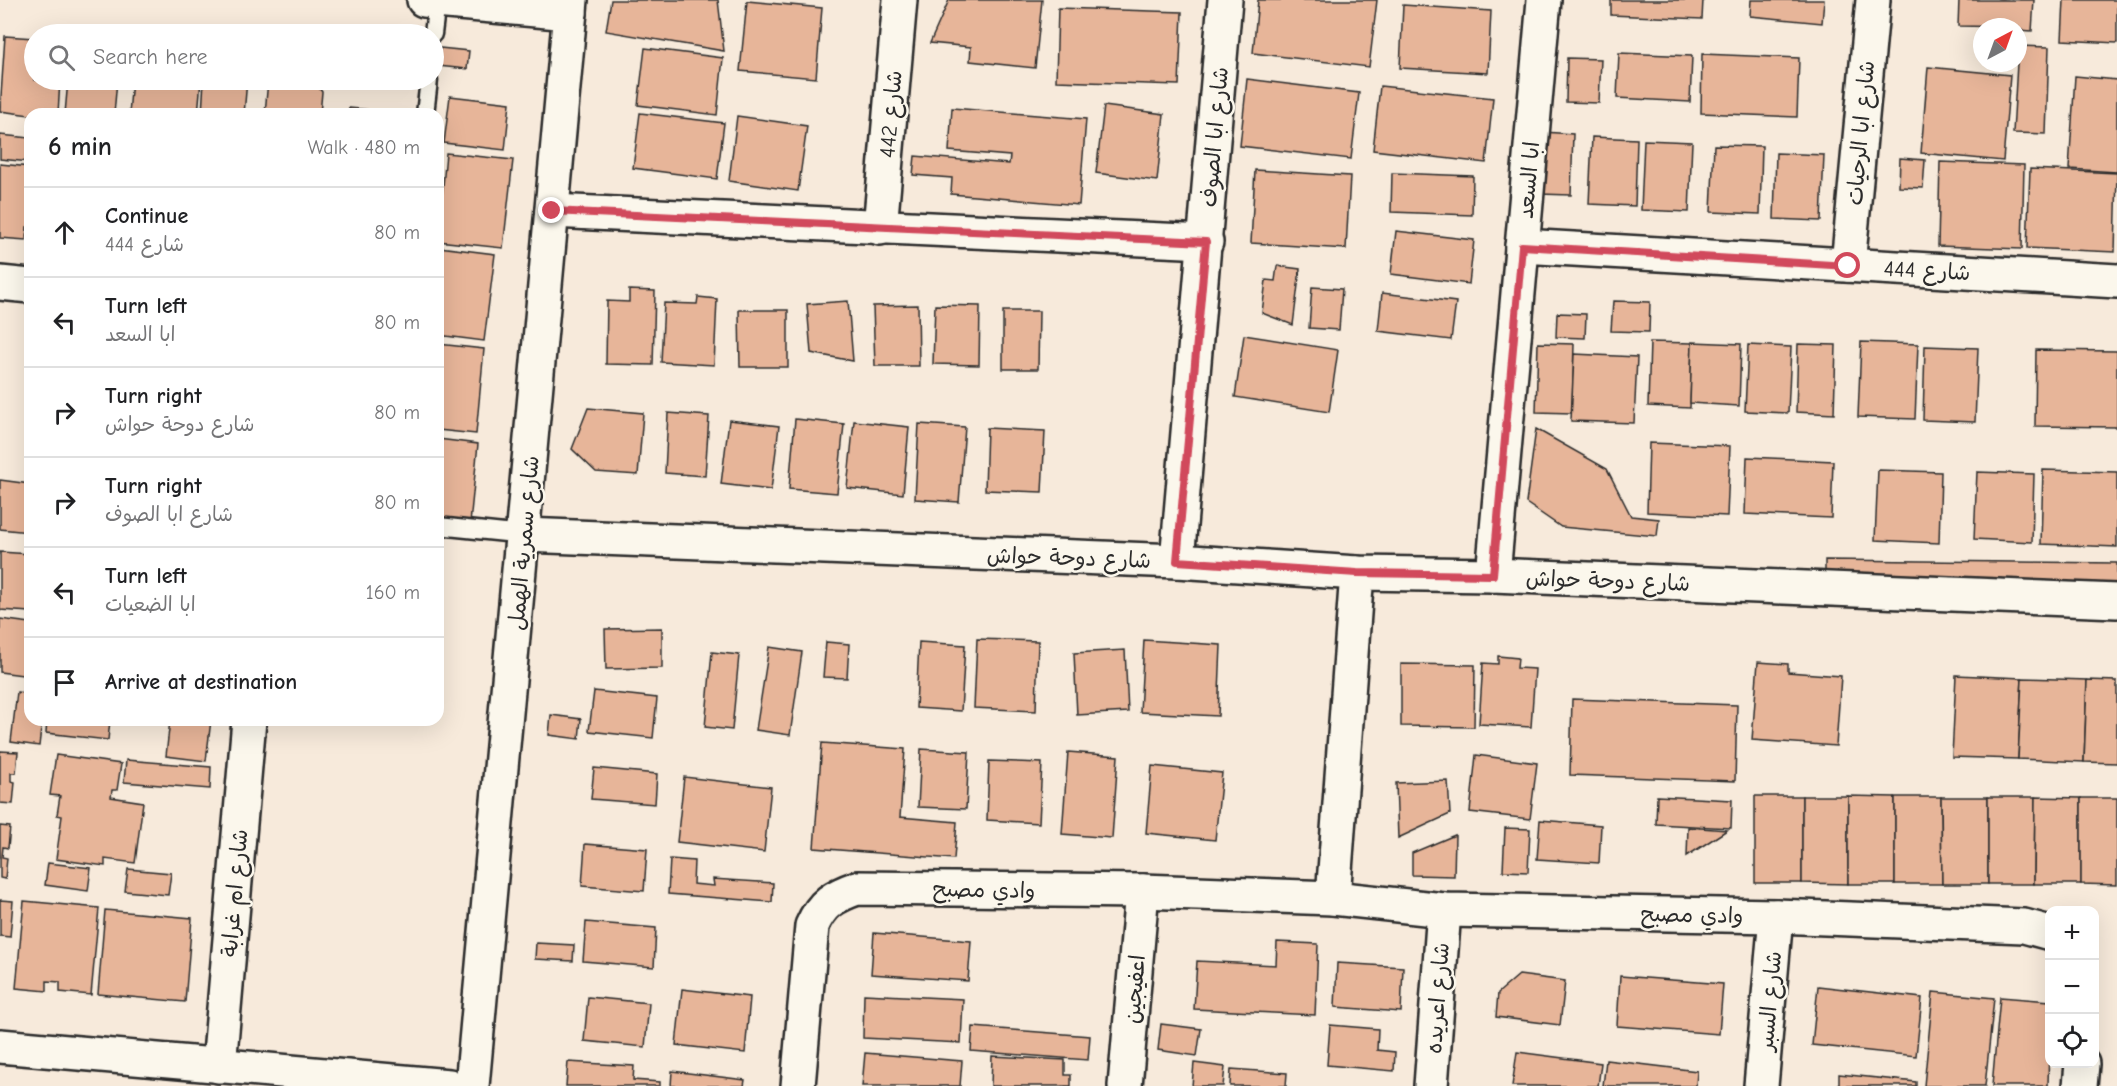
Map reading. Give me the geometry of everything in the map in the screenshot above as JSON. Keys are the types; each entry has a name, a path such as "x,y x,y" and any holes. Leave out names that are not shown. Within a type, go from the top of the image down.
{"street":[{"name":"شارع 442","path":"880,228 900,0"},
{"name":"شارع ابا الصوف","path":"1177,561 1225,0"},
{"name":"ابا السعد","path":"1493,575 1544,0"},
{"name":"شارع ابا الرحيات","path":"1848,266 1872,0"},
{"path":"430,1 571,7"},
{"name":"شارع سمرية الهمل","path":"472,1086 571,7"},
{"path":"552,211 1206,242"},
{"name":"شارع 444","path":"1522,246 2117,281"},
{"path":"0,284 24,286"},
{"name":"شارع دوحة حواش","path":"524,535 1177,561 1357,573 1493,575 2117,602"},
{"path":"1333,898 1357,573"},
{"name":"شارع ام غرابة","path":"219,1066 248,726"},
{"name":"وادي مصبح","path":"798,1086 812,926 820,908 836,896 857,888 1142,891 1333,898 1444,910 1776,916 2024,926 2045,932"},
{"name":"اعفيجين","path":"1125,1086 1142,891"},
{"name":"شارع اعريده","path":"1431,1086 1444,910"},
{"name":"شارع السبر","path":"1761,1086 1776,916"},
{"path":"0,1046 449,1086"},
{"path":"2080,1086 2082,1068"}],"lane":[{"path":"430,1 432,24"},
{"path":"426,108 428,90"},
{"path":"444,527 524,535"}],"building":[{"path":"611,0 718,0 724,51 606,31"},
{"path":"949,0 1042,0 1035,68 970,61 971,47 930,43"},
{"path":"1258,0 1377,0 1369,67 1253,53"},
{"path":"1611,0 1703,0 1702,19 1611,15"},
{"path":"1751,0 1824,0 1822,23 1750,16"},
{"path":"1959,0 2034,0 2032,31 2027,31 2027,18 1973,18 1973,26 1958,26"},
{"path":"2064,0 2117,0 2117,43 2062,40"},
{"path":"747,1 822,8 816,78 740,71"},
{"path":"1403,5 1491,11 1488,73 1400,68"},
{"path":"1058,8 1182,12 1179,85 1056,81"},
{"path":"5,36 24,37 24,90 59,90 58,108 24,108 24,114 0,111"},
{"path":"2027,46 2049,47 2046,134 2013,133 2017,72 2027,72"},
{"path":"444,48 469,51 467,69 444,67"},
{"path":"645,48 723,58 717,115 638,105"},
{"path":"1619,53 1692,56 1690,102 1617,98"},
{"path":"1702,54 1799,58 1797,117 1701,113"},
{"path":"1567,58 1601,59 1599,103 1566,102"},
{"path":"1928,67 2010,75 2003,161 1921,153"},
{"path":"2075,76 2117,80 2117,172 2069,169"},
{"path":"1247,79 1359,93 1351,159 1240,146"},
{"path":"1380,86 1493,98 1486,163 1373,150"},
{"path":"67,90 116,90 115,108 66,108"},
{"path":"131,90 200,90 199,108 130,108"},
{"path":"203,90 246,90 245,108 202,108"},
{"path":"267,90 321,90 322,92 321,108 266,108"},
{"path":"450,96 510,103 505,150 444,143"},
{"path":"1104,106 1164,114 1157,181 1096,173"},
{"path":"952,108 1086,119 1079,205 951,194 952,178 913,175 915,156 1009,164 1010,156 949,151"},
{"path":"640,113 724,123 717,179 633,168"},
{"path":"737,116 807,126 798,191 729,181"},
{"path":"1543,132 1573,134 1571,195 1540,194"},
{"path":"0,135 24,137 24,161 0,159"},
{"path":"1592,137 1637,139 1635,206 1589,204"},
{"path":"1644,140 1692,142 1689,212 1641,210"},
{"path":"1714,145 1762,146 1760,214 1711,212"},
{"path":"446,153 513,160 503,248 444,242"},
{"path":"1776,153 1824,155 1821,221 1774,219"},
{"path":"1900,158 1925,160 1923,188 1899,187"},
{"path":"1940,162 2024,165 2022,249 1938,246"},
{"path":"0,164 24,166 24,240 0,238"},
{"path":"2030,169 2117,173 2115,252 2027,248"},
{"path":"1255,170 1350,176 1346,249 1251,243"},
{"path":"1392,173 1473,176 1472,215 1391,212"},
{"path":"1396,231 1474,240 1469,284 1391,274"},
{"path":"444,248 495,254 484,341 444,336"},
{"path":"1277,266 1300,269 1293,325 1262,313 1266,280 1275,281"},
{"path":"1312,287 1342,289 1339,330 1309,328"},
{"path":"629,290 655,291 653,365 606,364 607,301 629,302"},
{"path":"1382,293 1456,302 1451,340 1378,331"},
{"path":"698,297 717,299 714,365 661,362 664,303 697,304"},
{"path":"848,301 853,361 811,353 807,304"},
{"path":"1613,301 1650,302 1649,332 1611,331"},
{"path":"918,305 919,366 875,366 873,306"},
{"path":"935,305 980,306 979,365 933,364"},
{"path":"739,310 788,310 788,367 740,367"},
{"path":"1003,311 1039,311 1038,369 1003,369"},
{"path":"1557,313 1586,314 1585,338 1556,337"},
{"path":"1244,335 1338,350 1329,412 1235,397"},
{"path":"1650,342 1692,343 1690,408 1648,406"},
{"path":"1692,342 1741,344 1739,406 1690,403"},
{"path":"1861,342 1918,344 1915,419 1858,417"},
{"path":"1538,343 1574,344 1572,413 1536,412"},
{"path":"1798,344 1836,345 1834,414 1796,412"},
{"path":"444,345 484,349 476,434 444,431"},
{"path":"1748,345 1791,347 1788,413 1745,411"},
{"path":"1925,346 1978,348 1975,422 1923,420"},
{"path":"2036,350 2117,351 2117,427 2035,426"},
{"path":"1574,354 1637,357 1634,423 1571,421"},
{"path":"588,408 643,413 638,475 596,472 572,449"},
{"path":"668,413 709,416 705,476 665,473"},
{"path":"795,419 844,424 837,493 789,489"},
{"path":"729,420 779,426 771,490 721,484"},
{"path":"854,421 909,427 903,494 847,488"},
{"path":"919,424 965,427 959,502 915,499"},
{"path":"987,428 1045,431 1042,492 985,490"},
{"path":"1536,429 1607,469 1631,516 1659,519 1657,536 1561,527 1526,503"},
{"path":"444,440 478,444 470,523 444,520"},
{"path":"1649,443 1730,446 1727,516 1647,512"},
{"path":"1747,457 1833,461 1831,518 1745,514"},
{"path":"1878,470 1941,472 1939,543 1875,540"},
{"path":"2043,470 2117,472 2117,547 2041,544"},
{"path":"1977,472 2034,474 2032,542 1974,539"},
{"path":"0,480 24,483 24,531 0,529"},
{"path":"0,552 24,554 24,612 0,610"},
{"path":"1825,560 2117,563 2117,582 2102,594 1825,591"},
{"path":"0,619 24,622 24,675 0,672"},
{"path":"662,628 662,668 606,669 605,629"},
{"path":"977,639 1038,641 1036,711 974,708"},
{"path":"1144,640 1221,645 1218,716 1140,712"},
{"path":"826,642 849,644 847,678 823,677"},
{"path":"919,642 965,645 961,711 916,708"},
{"path":"769,647 802,652 790,735 756,730"},
{"path":"1125,650 1128,712 1077,715 1074,653"},
{"path":"712,652 739,655 732,730 705,727"},
{"path":"1498,656 1518,658 1517,668 1535,669 1531,727 1479,724 1483,663 1498,664"},
{"path":"1758,662 1788,664 1788,672 1841,676 1836,746 1752,740"},
{"path":"1401,664 1475,665 1474,727 1401,726"},
{"path":"1956,675 2022,678 2018,759 1952,757"},
{"path":"2022,678 2087,680 2084,762 2018,759"},
{"path":"2087,680 2117,681 2117,763 2084,762"},
{"path":"594,691 657,698 653,738 589,731"},
{"path":"17,692 24,693 24,726 41,726 39,746 11,742"},
{"path":"1572,699 1737,705 1735,781 1570,775"},
{"path":"551,715 581,719 579,739 549,735"},
{"path":"47,726 109,726 108,740 46,733"},
{"path":"169,726 210,726 206,761 166,756"},
{"path":"822,743 905,749 900,817 957,822 954,859 814,848"},
{"path":"921,749 969,752 966,809 918,807"},
{"path":"0,751 18,752 16,773 11,773 11,781 15,782 13,804 0,803"},
{"path":"1068,752 1118,756 1112,838 1062,834"},
{"path":"56,755 121,764 117,790 112,790 111,797 143,802 135,863 105,859 105,866 56,859 62,816 57,815 60,796 50,795"},
{"path":"1476,755 1537,763 1530,819 1470,812"},
{"path":"126,760 211,767 210,789 124,782"},
{"path":"989,761 1042,763 1039,823 987,820"},
{"path":"1152,766 1222,773 1215,840 1146,833"},
{"path":"594,768 657,774 655,804 591,799"},
{"path":"684,777 771,787 764,852 677,842"},
{"path":"1448,781 1450,814 1398,838 1396,783"},
{"path":"1657,796 1732,800 1731,828 1656,824"},
{"path":"1755,796 1802,796 1802,883 1755,883"},
{"path":"1802,796 1848,796 1848,884 1802,883"},
{"path":"1848,796 1895,797 1895,884 1848,884"},
{"path":"1895,797 1941,797 1942,884 1895,884"},
{"path":"1941,797 1988,797 1988,884 1942,884"},
{"path":"1988,797 2035,797 2034,884 1988,884"},
{"path":"2035,797 2081,798 2081,884 2034,884"},
{"path":"2081,798 2117,798 2117,885 2081,884"},
{"path":"1540,820 1601,825 1599,863 1537,859"},
{"path":"0,826 10,827 8,848 3,847 2,857 7,858 5,879 0,878"},
{"path":"1688,827 1727,830 1687,856"},
{"path":"1505,828 1530,829 1528,872 1503,871"},
{"path":"1455,835 1454,876 1412,875 1412,853"},
{"path":"585,844 647,849 644,891 582,886"},
{"path":"670,859 694,861 693,884 714,886 713,879 773,883 772,902 668,894"},
{"path":"48,863 91,868 88,891 45,885"},
{"path":"128,869 171,873 168,895 125,891"},
{"path":"0,900 13,901 10,937 0,936"},
{"path":"24,901 99,908 91,995 60,992 60,982 47,981 47,991 16,988"},
{"path":"105,910 192,918 185,1002 98,994"},
{"path":"586,922 656,928 654,967 583,961"},
{"path":"874,933 971,941 968,981 871,974"},
{"path":"1277,942 1318,944 1315,1015 1194,1009 1197,961 1276,965"},
{"path":"536,943 574,945 573,961 535,959"},
{"path":"1337,963 1403,967 1401,1012 1335,1007"},
{"path":"1519,975 1565,981 1560,1025 1496,1017 1498,993"},
{"path":"1620,976 1723,984 1719,1034 1617,1026"},
{"path":"1818,986 1922,998 1916,1056 1812,1045"},
{"path":"682,989 750,997 745,1053 676,1045"},
{"path":"1933,992 1994,998 1985,1086 1924,1086"},
{"path":"864,994 963,999 961,1043 863,1038"},
{"path":"588,997 649,1003 645,1047 584,1041"},
{"path":"2000,997 2045,1001 2045,1068 2048,1068 2048,1086 1992,1086"},
{"path":"1161,1024 1201,1029 1197,1056 1158,1050"},
{"path":"1330,1025 1378,1029 1377,1050 1395,1052 1394,1071 1327,1065"},
{"path":"973,1027 1090,1036 1088,1060 971,1051"},
{"path":"1517,1052 1601,1063 1598,1086 1512,1086"},
{"path":"865,1053 962,1061 960,1086 862,1086"},
{"path":"992,1056 1065,1060 1065,1075 1071,1075 1071,1086 991,1086"},
{"path":"1606,1060 1697,1071 1696,1086 1603,1086"},
{"path":"568,1062 634,1066 633,1080 660,1082 660,1086 566,1086"},
{"path":"1194,1063 1225,1067 1223,1086 1192,1086"},
{"path":"1231,1069 1287,1073 1286,1086 1230,1086"},
{"path":"672,1071 745,1080 744,1086 671,1086"},
{"path":"1839,1074 1916,1082 1916,1086 1839,1086"}],"route":[{"path":"552,211 1206,242 1177,561 1357,573 1493,575 1522,246 1848,266"}]}
